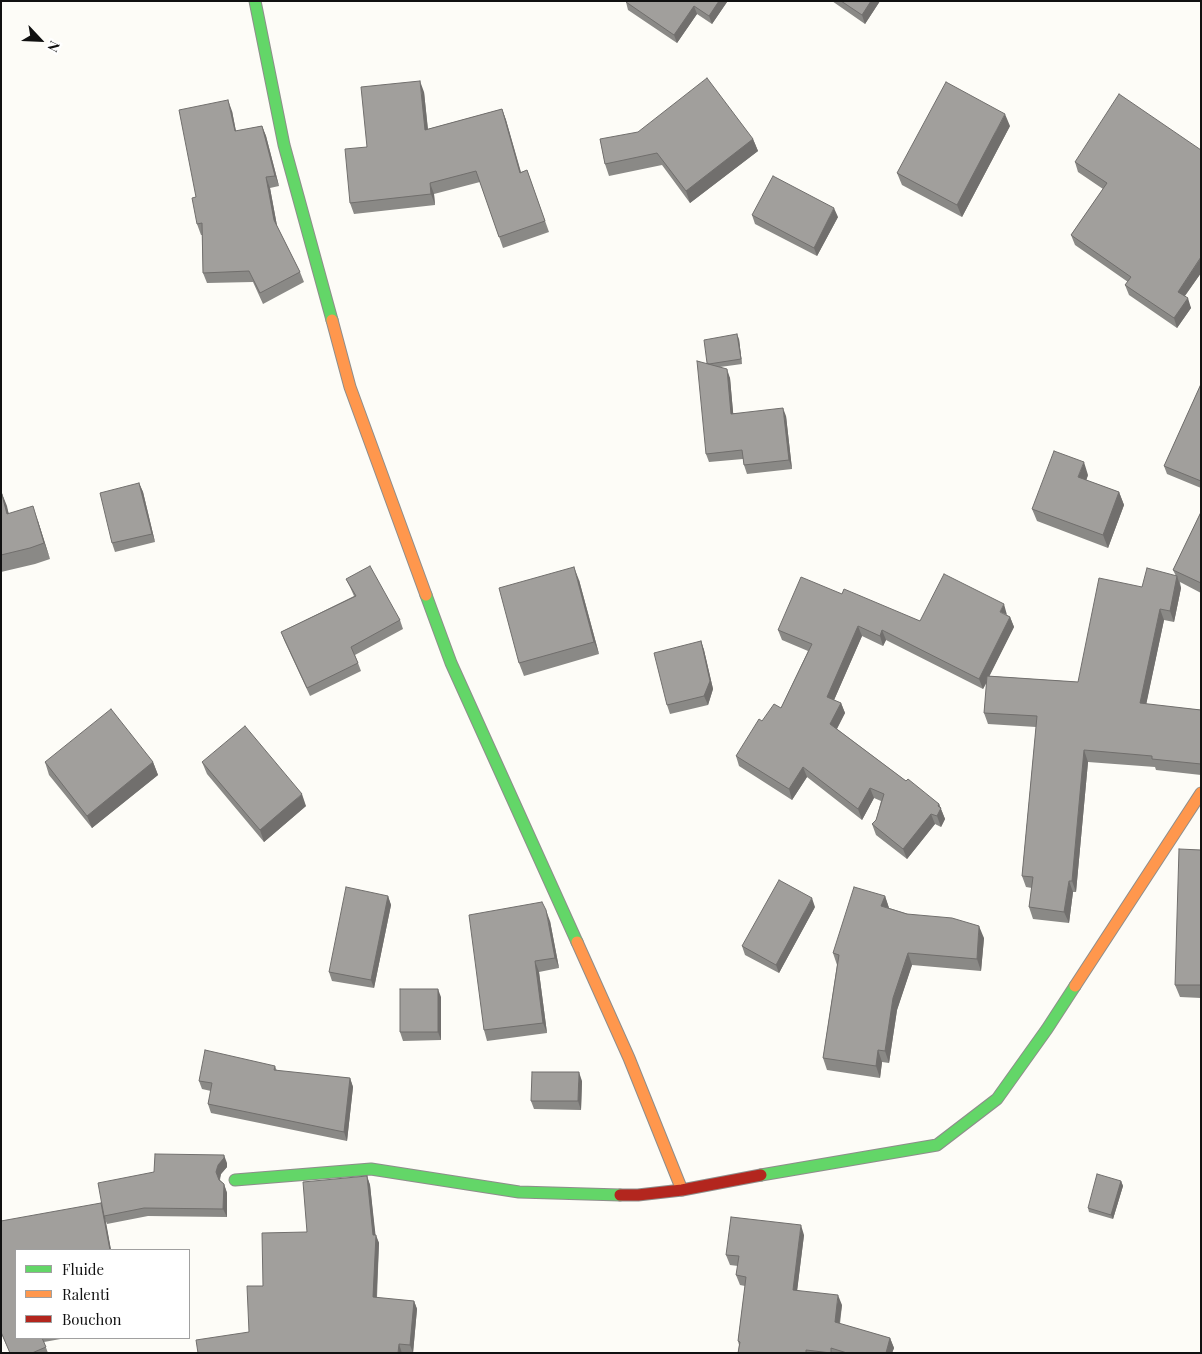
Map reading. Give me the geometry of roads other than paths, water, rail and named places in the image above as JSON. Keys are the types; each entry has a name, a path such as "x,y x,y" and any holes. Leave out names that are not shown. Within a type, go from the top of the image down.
{"street":[{"path":"255,1 284,145 350,386 451,663 629,1058 682,1190"},
{"path":"235,1180 371,1169 519,1192 638,1195 682,1190 713,1183 937,1145 997,1099 1047,1029 1201,793"}]}
